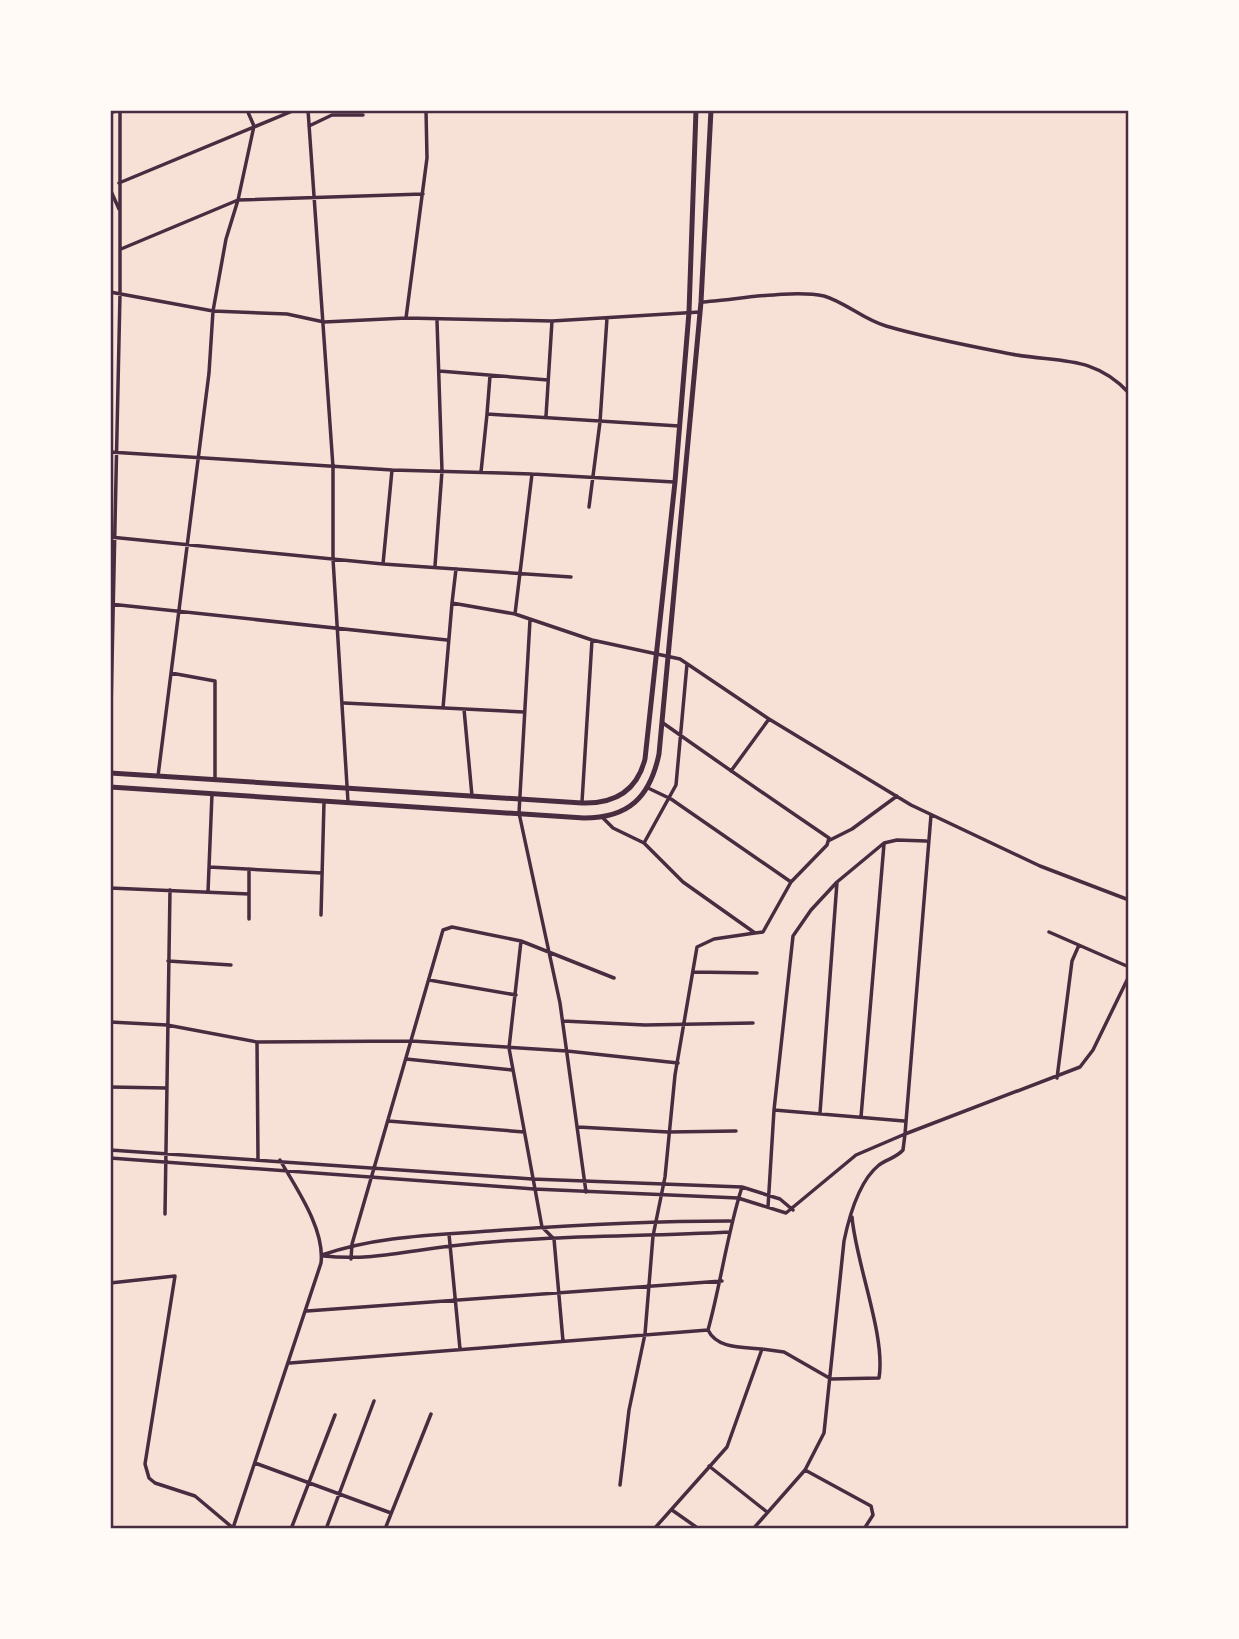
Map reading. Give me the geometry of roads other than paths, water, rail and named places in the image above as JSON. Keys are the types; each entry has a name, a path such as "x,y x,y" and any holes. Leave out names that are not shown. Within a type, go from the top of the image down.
{"main road":[{"path":"110,773 582,803 617,798 631,788 640,774 647,749 675,482 689,312 696,110"},
{"path":"110,787 602,817 625,809 648,788 660,754 663,723 701,302 711,110"},
{"path":"691,256 704,256"},
{"path":"180,792 181,778"}],"street":[{"path":"110,113 119,110 121,249 110,755"},
{"path":"158,776 213,311 226,239 238,200 254,126 247,110"},
{"path":"119,183 295,110"},
{"path":"308,110 333,467 333,559 344,703 348,802"},
{"path":"406,318 423,194 428,139 426,110"},
{"path":"309,126 332,116 363,115"},
{"path":"110,189 120,211"},
{"path":"121,249 238,200 423,194"},
{"path":"110,292 213,311 287,314 324,322 406,318 437,321 552,321 700,312"},
{"path":"701,302 806,294 826,296 863,318 886,326 1014,355 1073,360 1116,379 1129,393"},
{"path":"589,507 600,422 607,318"},
{"path":"435,566 442,471 437,321"},
{"path":"546,416 552,321"},
{"path":"439,371 548,380"},
{"path":"481,472 490,376"},
{"path":"487,414 680,426"},
{"path":"110,452 333,467 675,482"},
{"path":"383,564 392,470"},
{"path":"515,614 532,474"},
{"path":"110,537 383,564 571,577"},
{"path":"443,708 447,639 456,569"},
{"path":"452,603 515,614 592,640 655,656 677,658 769,719 931,815 1040,866 1129,900"},
{"path":"112,604 447,639"},
{"path":"530,620 519,813 562,1021 579,1126 586,1192"},
{"path":"582,803 592,640"},
{"path":"644,843 671,799 676,785 687,663"},
{"path":"171,673 215,681 215,780"},
{"path":"344,703 524,712"},
{"path":"464,709 472,796"},
{"path":"731,771 769,719"},
{"path":"663,723 830,840"},
{"path":"648,788 671,799 791,881"},
{"path":"208,892 212,794"},
{"path":"620,1485 629,1410 645,1334 653,1236 664,1185 668,1132 697,947 704,942 755,933 766,928 791,881 830,840 852,830 897,796"},
{"path":"321,915 324,800"},
{"path":"753,1529 805,1469 824,1433 841,1261 852,1215 867,1180 878,1166 903,1150 926,841 931,815"},
{"path":"602,817 613,828 644,843 683,882 755,933"},
{"path":"768,1208 774,1110 793,936 811,910 838,882 884,843 897,840 926,841"},
{"path":"861,1117 884,843"},
{"path":"209,867 322,873"},
{"path":"249,868 249,919"},
{"path":"820,1114 838,882"},
{"path":"110,888 249,894"},
{"path":"165,1214 170,890"},
{"path":"351,1259 352,1244 374,1166 445,928 521,941 614,978"},
{"path":"1049,932 1129,967"},
{"path":"521,941 509,1048 542,1227 554,1239 563,1341"},
{"path":"1057,1078 1072,961 1079,945"},
{"path":"168,961 231,965"},
{"path":"692,972 757,973"},
{"path":"110,1158 534,1189 738,1198 783,1214 793,1210 856,1155 905,1134 1070,1074 1087,1060 1129,976"},
{"path":"429,980 516,995"},
{"path":"562,1021 753,1023"},
{"path":"110,1022 167,1025 257,1042 412,1041 567,1051 678,1063"},
{"path":"257,1042 258,1159"},
{"path":"406,1059 513,1070"},
{"path":"110,1087 166,1088"},
{"path":"774,1110 904,1121"},
{"path":"388,1121 524,1132"},
{"path":"579,1126 668,1132 736,1131"},
{"path":"110,1150 374,1166 532,1179 742,1187 769,1195 793,1210"},
{"path":"110,1283 173,1275 176,1278 145,1464 149,1478 165,1488 195,1496 233,1528 307,1311 322,1255 312,1223 280,1160"},
{"path":"742,1187 731,1221 722,1281 708,1330 712,1339 721,1344 784,1352 831,1378 880,1376 874,1323 854,1240 852,1215"},
{"path":"322,1255 352,1244 449,1234 656,1221 731,1221"},
{"path":"322,1255 351,1259 451,1246 729,1232"},
{"path":"449,1234 460,1349"},
{"path":"307,1311 722,1281"},
{"path":"290,1363 708,1330"},
{"path":"654,1529 727,1447 762,1349"},
{"path":"326,1529 374,1401"},
{"path":"385,1529 431,1414"},
{"path":"290,1529 335,1415"},
{"path":"255,1462 391,1513"},
{"path":"709,1466 767,1512"},
{"path":"805,1469 838,1491 871,1506 873,1515 864,1529"},
{"path":"672,1510 699,1529"}]}
